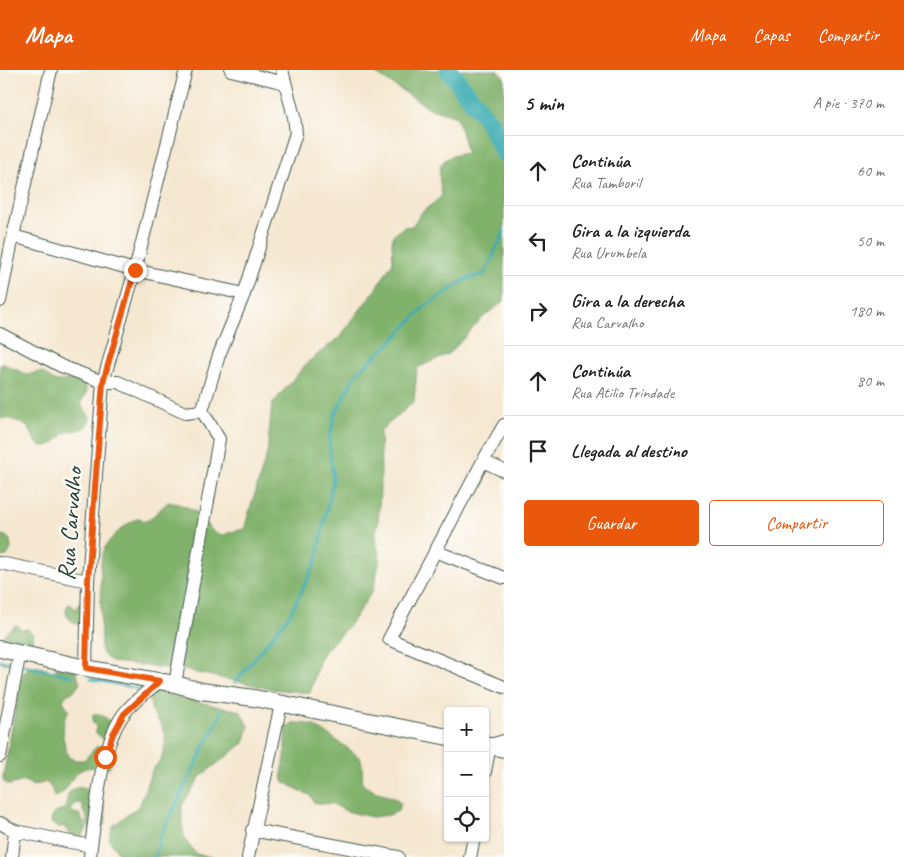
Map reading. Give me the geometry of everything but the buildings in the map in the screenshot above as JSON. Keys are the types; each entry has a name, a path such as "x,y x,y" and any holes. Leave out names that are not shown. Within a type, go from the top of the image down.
{"main road":[{"path":"0,648 86,668 168,682 201,691 280,704 444,736"}],"street":[{"path":"0,301 13,236 52,70"},
{"name":"Rua Carvalho","path":"86,668 88,581 103,382 135,270 186,70"},
{"path":"0,823 15,830 91,851 105,757 113,734 124,714 168,682 218,439 202,411 219,355 244,294 296,133 284,76 231,70"},
{"path":"13,236 135,270 244,294"},
{"path":"0,334 61,366 103,382 118,382 185,413 202,411"},
{"path":"504,425 388,640 504,686"},
{"path":"483,461 504,471"},
{"path":"435,552 504,578"},
{"path":"0,564 88,581"},
{"path":"0,756 20,652"},
{"path":"248,857 252,830 280,704"},
{"path":"489,762 496,745"},
{"path":"12,857 15,830"},
{"path":"252,830 398,857"},
{"path":"470,857 473,842"}],"green space":[{"path":"370,70 497,70 504,77 504,301 482,318 450,353 417,368 414,402 380,431 381,472 378,524 375,536 380,559 373,590 351,623 321,655 310,693 273,689 184,670 113,662 101,650 101,564 106,546 124,527 140,518 144,521 149,520 168,502 184,506 196,512 219,535 223,536 244,529 267,454 272,404 307,363 340,337 377,287 393,262 392,242 394,234 404,227 412,226 421,213 442,196 439,171 444,161 456,155 467,153 457,117 431,109"},
{"path":"4,364 28,375 41,372 56,382 74,379 81,382 87,391 81,403 90,417 87,425 83,428 67,432 54,443 43,446 35,441 29,429 20,422 0,418 0,365"},
{"path":"0,535 6,536 10,540 11,549 7,556 0,557"},
{"path":"83,597 83,619 80,623 76,624 67,616 66,611 70,604 76,609"},
{"path":"17,625 21,630 28,629 33,634 33,640 28,649 5,647 4,636"},
{"path":"29,667 41,667 52,673 57,668 75,670 80,683 66,695 63,701 69,710 64,719 63,737 68,757 75,760 84,760 96,747 107,744 112,749 114,755 109,768 91,767 76,773 59,796 54,797 52,789 46,782 33,786 25,781 9,785 4,782 3,777 21,678"},
{"path":"160,688 175,697 240,711 249,726 244,743 201,776 182,805 182,823 185,840 196,854 212,857 121,857 109,839 113,826 140,805 151,772 161,759 166,743 162,726 152,712 149,696"},
{"path":"93,714 100,714 110,721 114,720 106,741 96,733"},
{"path":"293,723 312,725 358,756 362,764 363,785 378,793 395,798 401,804 398,811 389,815 372,817 346,811 331,803 314,802 310,795 283,781 285,728"},
{"path":"82,787 87,788 89,794 94,795 101,801 106,823 100,830 91,829 87,825 83,804 75,803 71,808 71,812 79,814 87,829 82,836 73,836 66,830 65,826 58,827 52,824 51,820 54,814 65,808 70,791"}],"waterway":[{"path":"449,70 489,122 504,153"},
{"path":"235,683 290,614 316,562 333,479 329,441 335,414 356,374 396,337 423,308 468,278 485,274 504,232"},
{"path":"0,661 11,663"},
{"path":"23,665 72,676"},
{"path":"91,679 140,689"},
{"path":"155,857 160,837 222,711"}],"route":[{"path":"105,757 113,734 124,714 160,681 86,668 88,581 103,382 135,270"}]}
